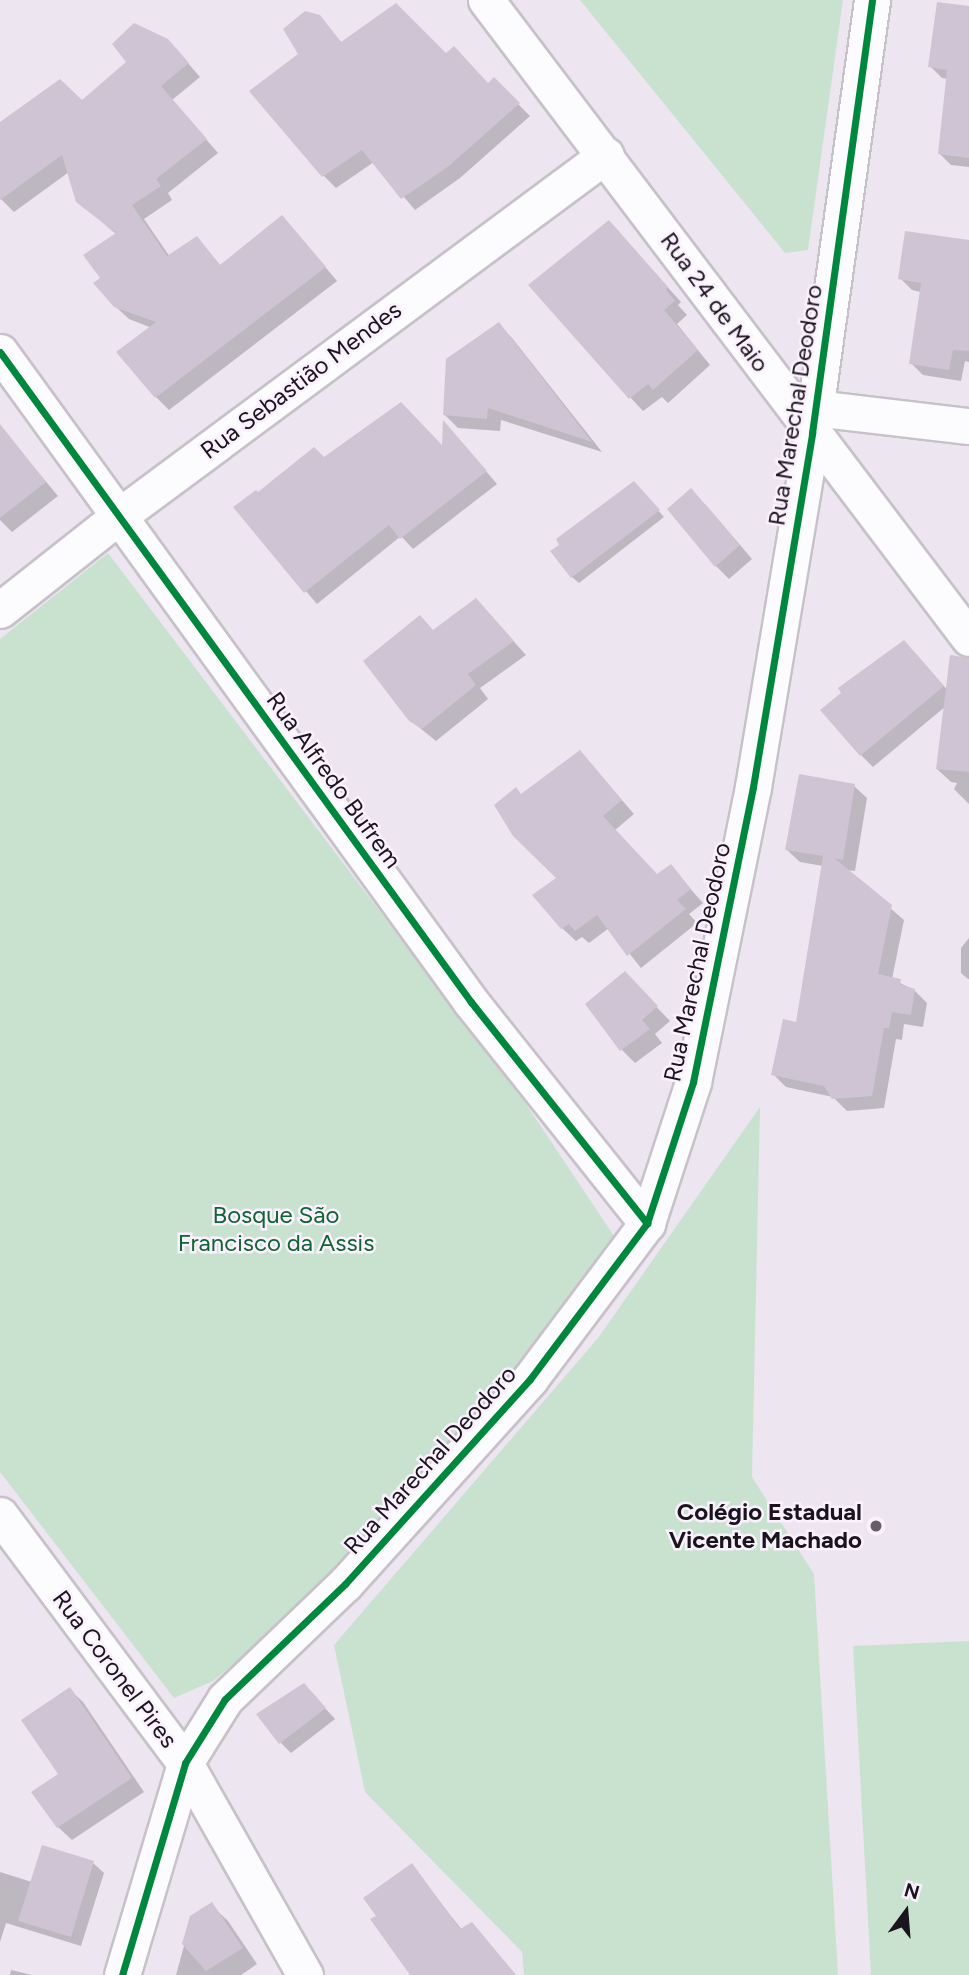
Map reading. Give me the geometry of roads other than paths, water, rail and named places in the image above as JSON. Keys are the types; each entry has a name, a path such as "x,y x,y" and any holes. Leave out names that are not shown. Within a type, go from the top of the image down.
{"street":[{"name":"Rua 24 de Maio","path":"486,0 813,421 969,638"},
{"name":"Rua Marechal Deodoro","path":"122,1975 185,1763 225,1699 345,1584 530,1379 647,1223 693,1082 753,787 813,421 872,0"},
{"name":"Rua Sebastião Mendes","path":"0,610 119,516 606,155"},
{"name":"Rua Alfredo Bufrem","path":"0,352 471,1002 647,1223"},
{"path":"813,421 969,426"},
{"name":"Rua Coronel Pires","path":"0,1515 185,1763 305,1975"}],"place":[{"name":"Colégio Estadual Vicente Machado","path":"876,1526"}],"park label":[{"name":"Bosque São Francisco da Assis","path":"276,1229"}]}
